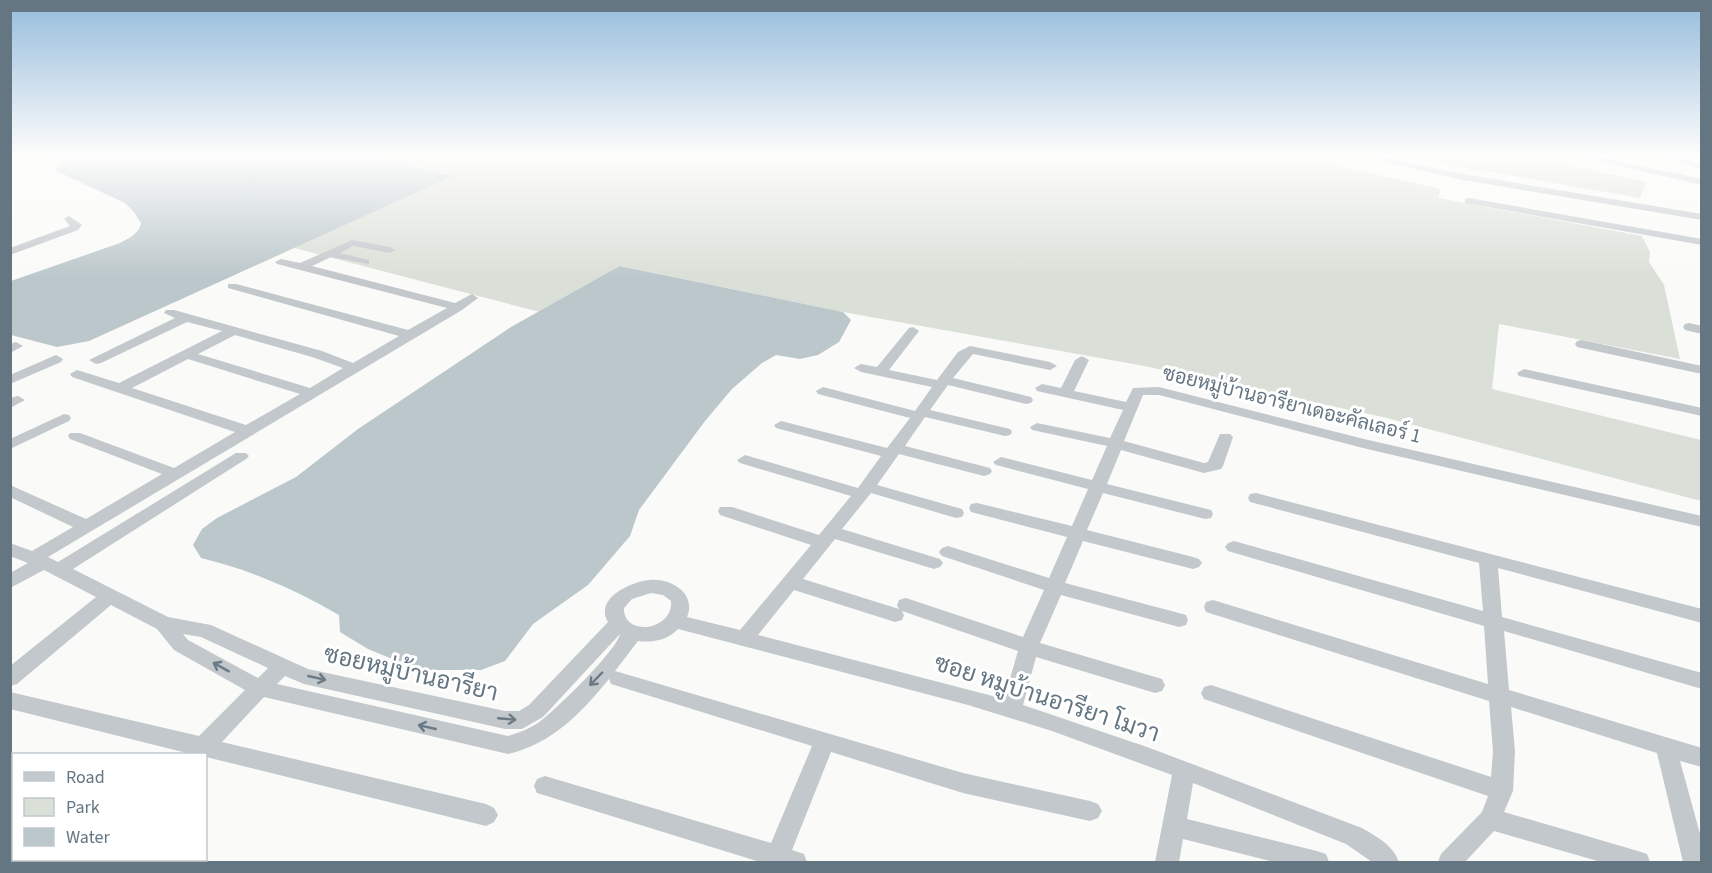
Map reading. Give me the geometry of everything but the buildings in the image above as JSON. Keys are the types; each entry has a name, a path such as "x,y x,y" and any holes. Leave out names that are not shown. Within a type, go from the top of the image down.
{"street":[{"path":"1575,196 1701,217"},
{"path":"1468,201 1701,242"},
{"path":"10,252 74,228 77,225 69,219"},
{"path":"302,267 351,243 390,250"},
{"path":"330,254 365,262"},
{"path":"281,262 458,307"},
{"path":"232,286 410,335"},
{"path":"45,563 86,526 472,298"},
{"path":"170,313 318,354 355,368"},
{"path":"96,360 184,318"},
{"path":"118,389 233,331"},
{"path":"880,372 913,331"},
{"path":"1582,344 1701,370"},
{"path":"744,639 864,491 963,355 970,350 1050,366"},
{"path":"186,354 312,393"},
{"path":"10,380 57,359"},
{"path":"1066,393 1082,360"},
{"path":"861,368 1026,400"},
{"path":"1524,373 1701,412"},
{"path":"76,374 248,431"},
{"path":"1011,710 1029,647 1075,533 1117,444 1129,407 1042,388"},
{"path":"823,391 1005,432"},
{"name":"ซอยหมู่บ้านอารียาเดอะคัลเลอร์ 1","path":"1129,407 1138,391 1159,391 1363,443 1701,522"},
{"path":"10,445 64,418"},
{"path":"781,425 984,471"},
{"path":"1037,427 1117,444 1211,468 1215,466 1225,437"},
{"path":"75,436 176,474"},
{"path":"10,582 241,456"},
{"path":"745,460 956,513"},
{"path":"1001,462 1205,514"},
{"path":"10,490 86,526"},
{"path":"1256,498 1701,616"},
{"path":"977,508 1193,563"},
{"path":"726,511 827,537 941,558 1179,620"},
{"path":"1234,547 1701,681"},
{"path":"10,549 45,563 164,624 181,645 259,688 508,745 530,739 553,723 605,669 625,629"},
{"path":"1450,862 1490,819 1502,791 1504,751 1501,697 1492,622 1488,561"},
{"path":"791,582 900,610 1155,685"},
{"path":"650,586 664,587 674,592 681,601 681,611 675,621 656,632 625,629 614,615 616,605 624,595 650,586"},
{"path":"10,678 110,596"},
{"path":"1213,607 1701,758"},
{"name":"ซอย หมูบ้านอารียา โมวา","path":"675,621 908,679 1011,710 1184,770 1354,836 1376,850 1387,862"},
{"name":"ซอยหมู่บ้านอารียา","path":"164,624 204,630 304,676 505,720 522,720 536,711 625,629"},
{"path":"200,750 282,666"},
{"path":"618,678 963,783 1090,811"},
{"path":"1211,693 1502,791"},
{"path":"10,700 200,750 486,815"},
{"path":"545,786 782,861 825,741"},
{"path":"1666,747 1695,862"},
{"path":"1167,862 1184,770"},
{"path":"1490,819 1638,862"},
{"path":"1173,826 1317,862"}],"green space":[{"path":"409,196 1439,196 1438,198 1642,236 1650,252 1649,262 1664,285 1680,359 1499,324 1492,389 1701,440 1701,501 1383,417 1139,365 843,312 621,266 540,312 294,248"}],"water":[{"path":"109,196 409,196 89,341 57,347 11,335 11,281 120,243 136,233 141,223 125,203"},
{"path":"620,266 843,312 851,320 839,342 818,355 800,359 776,355 762,363 732,389 705,421 639,510 630,536 588,585 533,624 505,661 481,670 419,670 368,649 340,632 339,615 305,597 255,574 201,558 193,545 202,529 217,518 296,477 358,429 511,327"}]}
